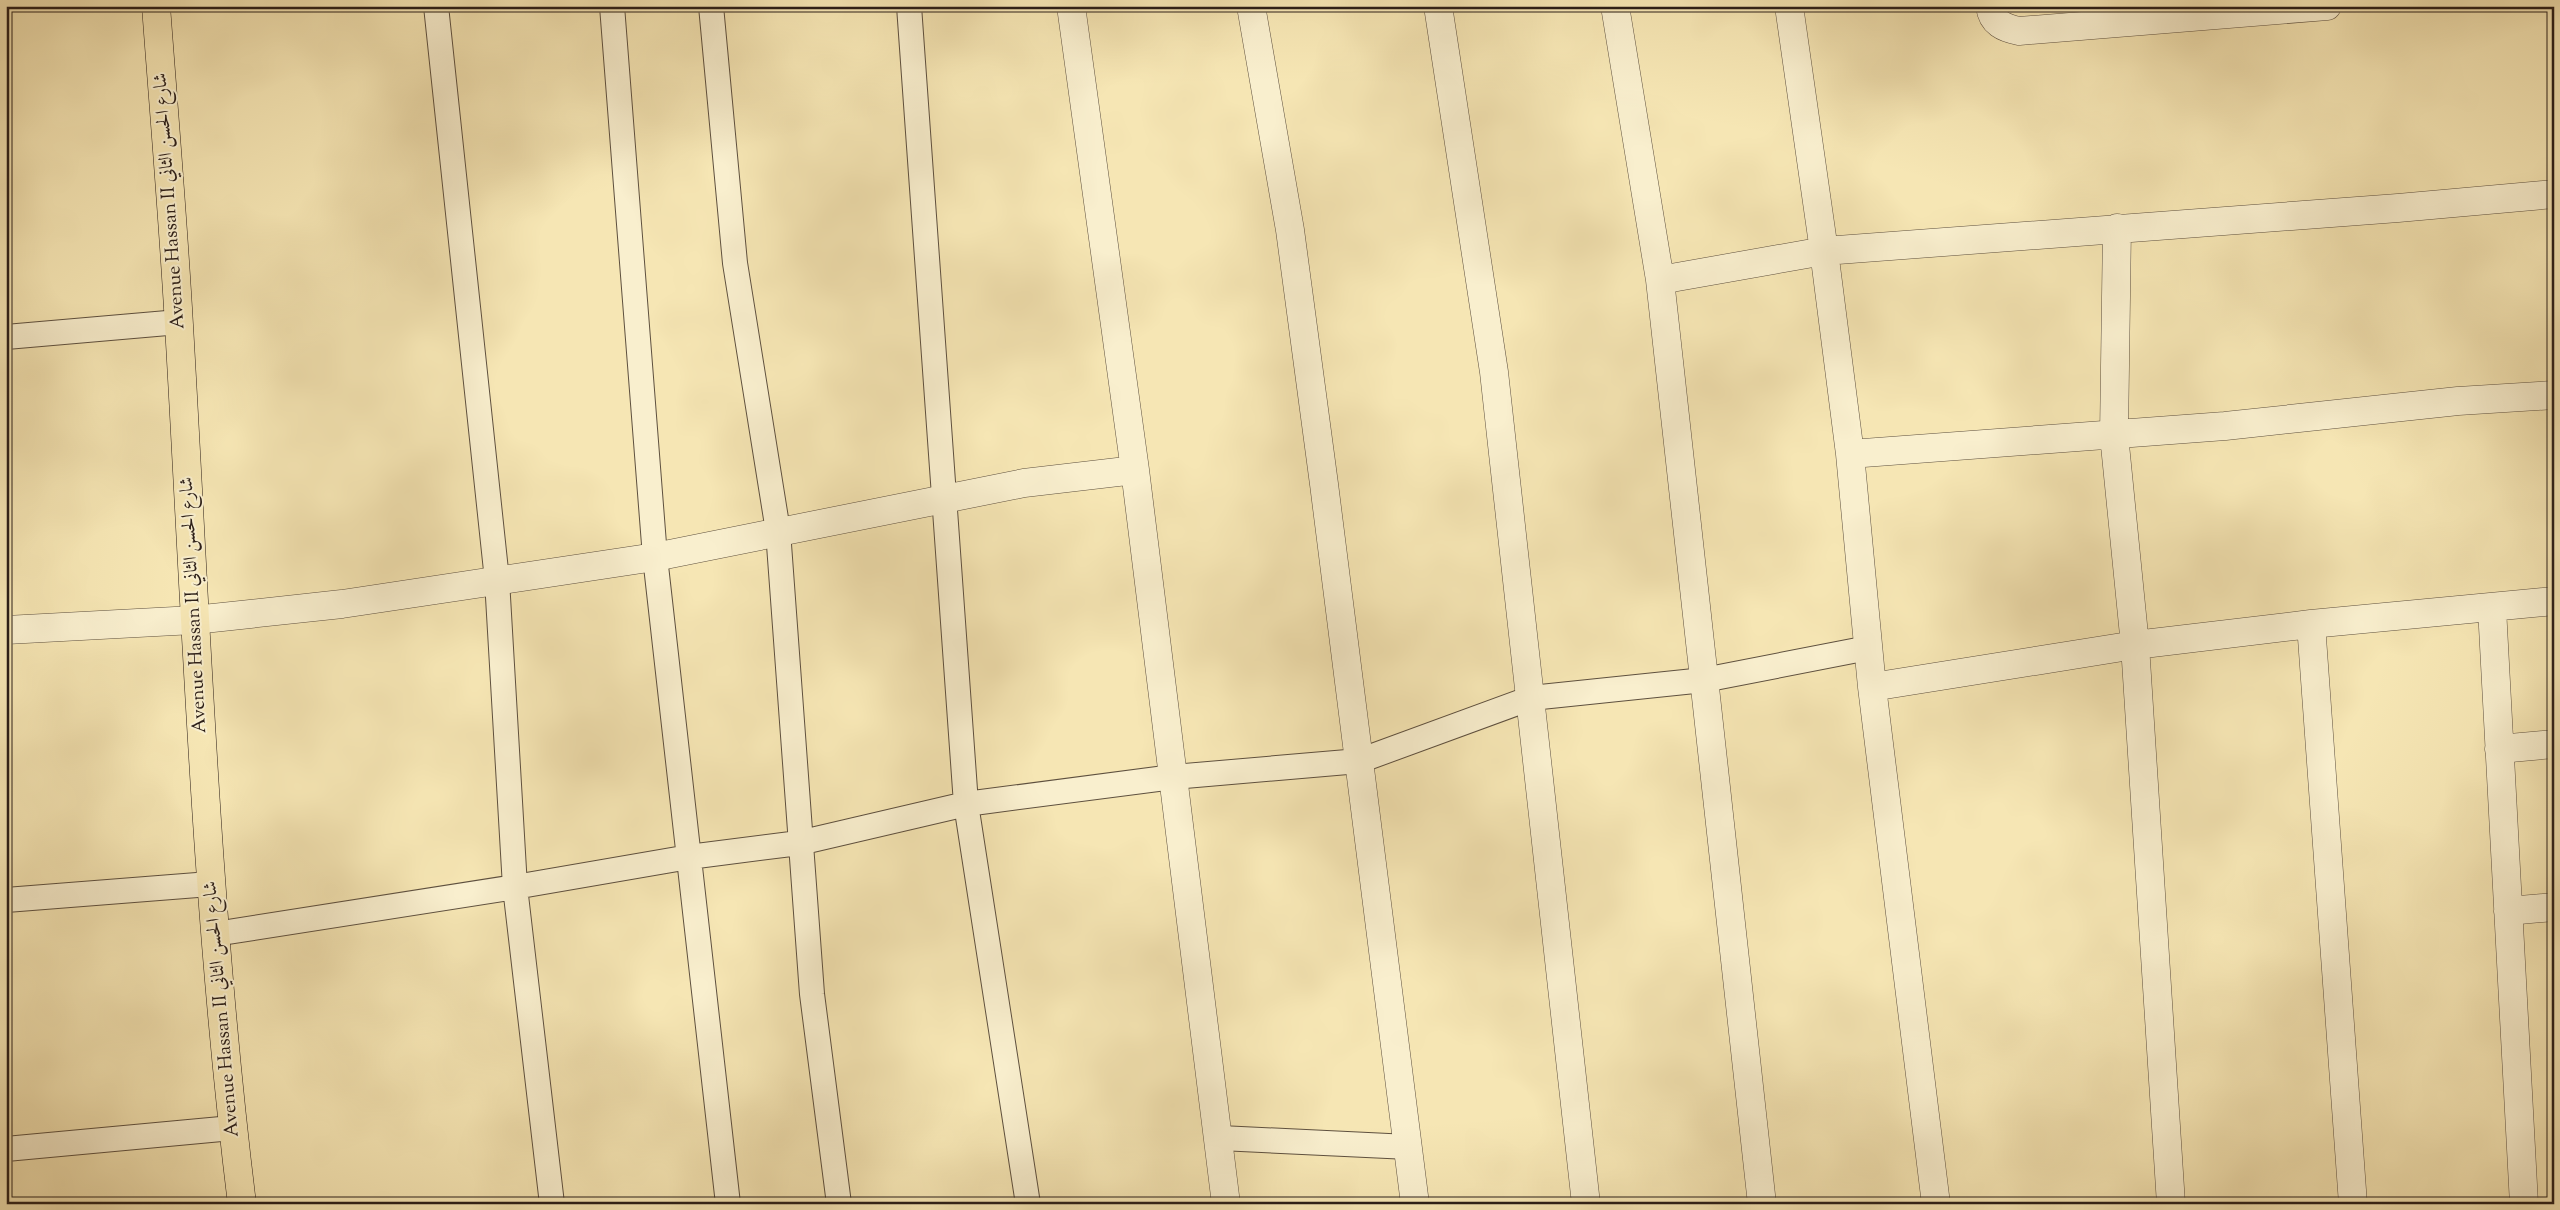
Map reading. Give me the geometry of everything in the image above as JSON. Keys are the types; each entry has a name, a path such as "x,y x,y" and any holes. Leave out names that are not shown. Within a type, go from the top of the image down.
{"main road":[{"name":"Avenue Hassan II شارع الحسن الثاني","path":"156,6 179,322 210,884 232,1128 242,1204"}],"street":[{"path":"1071,6 1135,470 1220,1138 1226,1204"},
{"path":"1251,6 1290,230 1409,1148 1414,1204"},
{"path":"1438,6 1494,372 1586,1204"},
{"path":"1615,6 1660,280 1762,1204"},
{"path":"1789,6 1824,251 1850,454 1872,688 1936,1204"},
{"path":"1990,6 1996,21 2006,29 2019,30 2327,6"},
{"path":"1660,280 1824,251 2388,209 2554,194"},
{"path":"2117,228 2114,435 2135,645 2171,1204"},
{"path":"1850,454 2225,426 2458,401 2554,395"},
{"path":"6,630 194,620 342,604 655,557 1024,483 1135,470"},
{"path":"1872,688 2135,645 2311,624 2554,601"},
{"path":"2492,608 2524,1204"},
{"path":"2311,624 2353,1204"},
{"path":"2499,749 2554,744"},
{"path":"2508,911 2554,907"}],"lane":[{"path":"436,6 497,580 516,887 552,1204"},
{"path":"612,6 655,557 728,1204"},
{"path":"711,6 735,263 778,531 812,994 840,1204"},
{"path":"909,6 966,804 1028,1204"},
{"path":"6,337 179,322"},
{"path":"215,934 516,887 689,857 800,843 966,804 1173,777 1359,761 1531,698 1704,680 1868,648"},
{"path":"6,900 210,884"},
{"path":"6,1149 232,1128"},
{"path":"1220,1138 1409,1148"}]}
